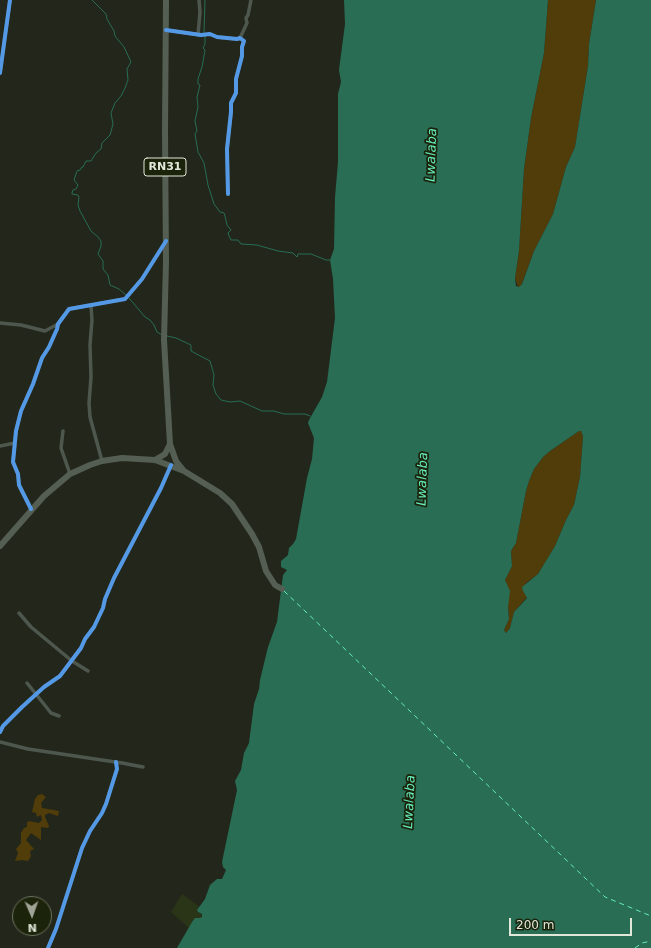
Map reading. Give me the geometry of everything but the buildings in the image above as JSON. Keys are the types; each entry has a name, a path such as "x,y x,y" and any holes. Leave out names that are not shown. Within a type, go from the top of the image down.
{"main road":[{"name":"RN31","path":"166,0 166,241 164,337 170,444"},
{"path":"155,460 165,454 170,444"},
{"path":"170,444 176,461 184,471"},
{"path":"0,546 31,509 70,474 90,464 102,461 122,458 155,460 184,471 214,488 232,504 259,547 266,571 275,585 282,589"}],"street":[{"path":"0,73 10,0"},
{"path":"198,35 200,12 199,0"},
{"path":"240,38 247,23 246,18 251,0"},
{"path":"166,30 198,35 210,34 217,37 240,38"},
{"path":"228,194 228,149 231,102 236,92 236,79 244,42 240,38"},
{"path":"31,509 20,486 14,462 16,431 21,411 33,384 42,357 49,348 58,324 69,309 125,299 142,279 166,241"},
{"path":"91,306 90,418 102,461"},
{"path":"0,323 21,325 44,331 58,324"},
{"path":"62,431 61,448 70,474"},
{"path":"0,446 15,443"},
{"path":"0,732 3,726 44,687 59,677 72,661 95,626 114,578 161,488 171,465"},
{"path":"19,613 31,627 72,661 88,671"},
{"path":"27,683 51,713 59,716"},
{"path":"0,742 28,749 116,762 143,768"},
{"path":"48,948 56,929 82,848 106,804 117,769 116,762"}],"shaded area":[{"path":"548,0 596,0 589,44 588,66 575,147 566,167 553,214 534,251 521,286 518,287 515,278 519,251 524,169 531,118 544,53"},
{"path":"581,431 583,436 580,477 574,505 555,546 538,574 526,583 523,591 527,597 514,612 510,628 506,633 504,630 509,616 505,580 512,566 511,551 516,543 529,481 534,469 543,457"},
{"path":"42,794 46,797 41,803 42,808 59,811 58,816 49,813 45,815 49,826 48,828 41,827 41,840 31,833 26,840 34,849 30,851 31,856 28,861 15,861 18,853 16,849 21,843 21,833 24,828 27,827 27,823 29,821 39,823 42,820 41,815 37,817 36,813 32,812 35,799 38,795"},
{"path":"182,894 200,907 197,910 202,915 201,918 194,919 189,928 171,912"}],"water":[{"name":"Lwalaba","path":"344,0 548,0 544,53 531,118 524,169 519,251 515,278 516,286 519,287 522,284 534,251 553,214 566,167 575,147 588,66 589,44 596,0 651,0 651,948 177,948 195,918 202,917 202,914 197,910 205,899 210,885 217,879 222,879 226,870 223,867 222,862 237,790 235,781 241,770 244,753 249,743 254,704 259,689 268,647 277,622 283,575 287,570 281,567 281,561 288,555 289,548 296,539 312,459 314,438 308,423 322,397 327,382 335,318 333,279 330,260 334,249 335,197 338,162 338,94 341,82 339,70 345,24","holes":["581,431 583,436 580,477 574,505 555,546 538,574 522,587 527,598 514,612 510,628 506,633 504,630 509,619 508,607 510,591 505,580 512,566 511,551 516,543 529,481 534,469 543,457"]}],"waterway":[{"path":"92,0 106,14 115,36 124,47 131,62 127,69 128,80 125,88 115,103 111,113 113,124 110,135 102,143 101,149 96,153 91,161 86,161 83,167 77,171 74,180 78,185 76,189 73,190 72,194 78,195 78,205 80,211 91,231 101,241 98,254 103,261 103,269 108,275 110,285 119,289 126,295"},
{"path":"204,33 205,0"},
{"path":"205,36 205,44 203,48 205,50 198,79 198,84 200,85 197,97 198,107 195,121 197,131 195,134 198,152 204,163 208,185 214,204 220,212 224,213 227,225 231,230 228,233 231,240 238,240 241,244 257,245 278,251 293,253 297,257 298,254 311,254 326,260 330,260"},
{"path":"129,298 145,317 150,320 157,332 162,335"},
{"path":"167,336 176,338 191,345 191,351 210,361 214,375 213,385 216,394 221,400 230,402 240,401 262,411 274,411 284,414 305,414 310,416"}],"ferry route":[{"path":"284,591 605,897 651,916"},
{"path":"635,948 642,943 651,941"}],"cycle path":[{"path":"0,73 10,0"},
{"path":"166,30 201,35 210,34 217,37 240,38 244,41 236,79 236,93 231,103 227,149 228,194"},
{"path":"31,509 19,485 18,474 13,462 16,431 21,411 33,384 42,358 49,347 58,324 69,309 125,299 142,279 166,241"},
{"path":"0,732 3,726 22,707 44,687 60,676 81,648 85,639 94,627 114,578 161,488 171,465"},
{"path":"48,948 56,929 82,848 106,804 117,769 116,762"}]}
